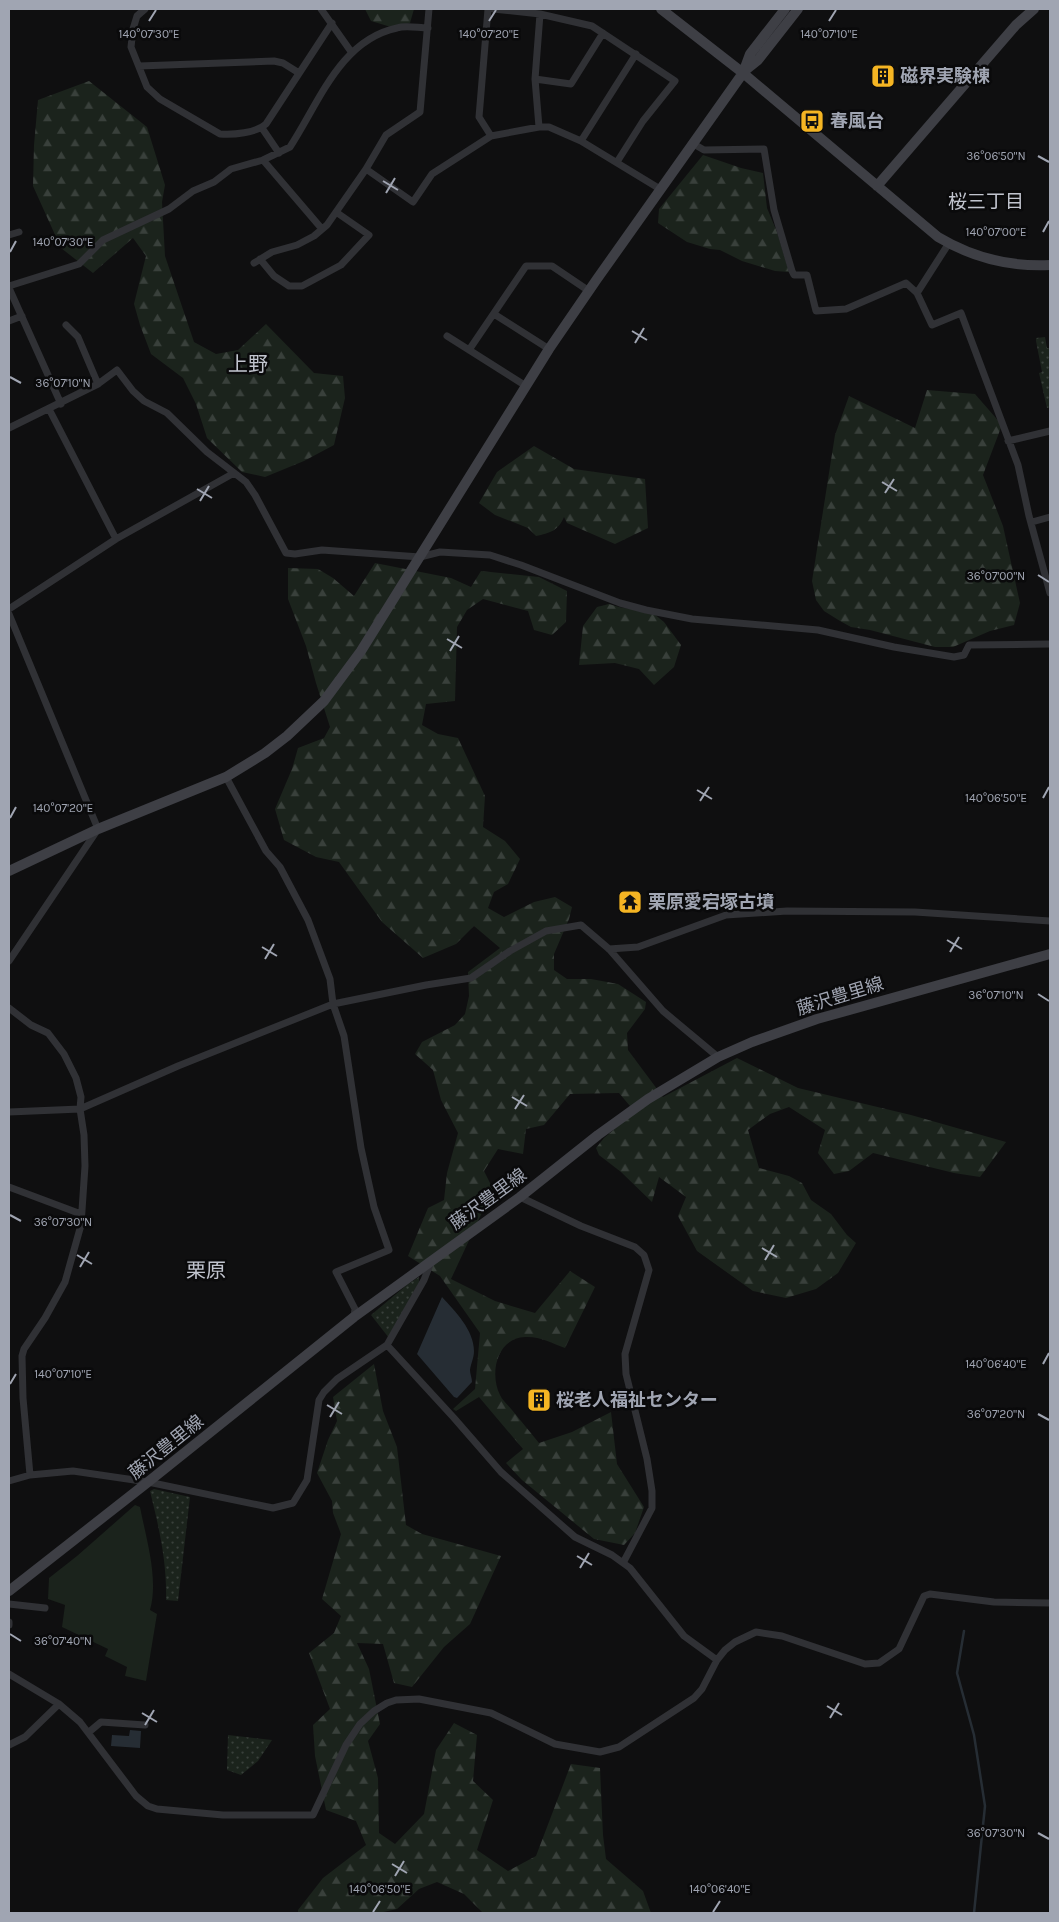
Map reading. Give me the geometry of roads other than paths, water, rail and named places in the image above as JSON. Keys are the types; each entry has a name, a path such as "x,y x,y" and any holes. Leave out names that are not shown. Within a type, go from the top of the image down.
{"street":[{"path":"145,9 137,16 131,47 147,88 160,99 220,134 228,135 262,128 266,124 332,23"},
{"path":"320,9 352,53"},
{"path":"336,212 368,235 341,265 302,286 289,286 257,261 272,252 297,245 314,236 322,229 366,169 386,135 420,112 429,9"},
{"path":"488,9 479,117 491,136"},
{"path":"494,9 540,14 592,26 675,81 644,121 616,162"},
{"path":"661,9 742,73 920,223 949,244 972,254 1003,263 1022,266 1050,265"},
{"path":"9,871 98,829 226,777 265,753 287,736 324,702 350,668 549,349 742,73 750,54 785,9"},
{"path":"742,73 758,60 798,9"},
{"path":"877,186 1016,25 1034,9"},
{"path":"539,127 535,79 540,14"},
{"path":"61,404 9,287 79,264 103,240 169,209 192,191 214,182 231,169 263,160 279,153 290,146 341,63 360,44 380,33 399,27 428,28"},
{"path":"535,79 571,84 603,34"},
{"path":"581,141 636,54"},
{"path":"139,66 274,61 283,63 299,73"},
{"path":"366,169 413,202 432,174 491,136 539,127 549,127 581,141 660,189"},
{"path":"262,128 279,153"},
{"path":"692,143 704,150 764,148 774,210 792,271 794,274 806,276 816,311 846,309 906,283 917,293 932,325 961,313 1020,473 1032,522 1048,574 1050,593"},
{"path":"263,160 322,229"},
{"path":"9,235 19,232"},
{"path":"917,293 949,244"},
{"path":"469,350 526,266 552,266 589,291"},
{"path":"494,314 549,349"},
{"path":"9,320 22,316"},
{"path":"66,325 78,337 98,384"},
{"path":"447,336 526,386"},
{"path":"9,428 61,404 98,384 117,370 144,401 167,412 207,452 246,482 286,552 295,554 322,550 420,557 440,552 490,555 620,603 646,610 692,619 818,630 894,647 954,657 964,655 969,645 1050,644"},
{"path":"49,409 116,539"},
{"path":"1008,440 1050,431"},
{"path":"9,609 116,539 234,473"},
{"path":"1032,522 1050,517"},
{"path":"9,614 98,829"},
{"path":"226,777 266,851 280,867 308,920 330,979 333,1004 344,1036 361,1148 374,1207 389,1250 336,1272 355,1309 354,1317"},
{"path":"9,961 98,829"},
{"path":"609,950 638,947 726,915 735,914 787,911 915,912 1050,921"},
{"path":"9,1112 80,1108 178,1066 333,1004 471,978 510,951 546,931 581,925 609,950 663,1011 718,1057"},
{"name":"藤沢豊里線","path":"9,1591 354,1317 520,1197 598,1135 648,1099 718,1057 752,1042 817,1019 1050,954"},
{"path":"9,1008 31,1025 48,1033 64,1054 76,1078 81,1097 80,1108 84,1135 85,1166 81,1225 64,1282 45,1318 24,1349 22,1356 23,1398 30,1475"},
{"path":"9,1187 81,1214"},
{"path":"520,1197 581,1226 635,1246 644,1255 649,1270 625,1354 626,1374 647,1459 652,1492 652,1508 623,1563"},
{"path":"9,1480 30,1475 72,1471 148,1482 273,1508 293,1503 307,1480 319,1400 324,1392 337,1380 387,1345 424,1280 432,1260"},
{"path":"387,1345 501,1472 575,1536 623,1563 636,1574 679,1632 716,1660"},
{"path":"9,1674 50,1696 89,1732 136,1796 148,1806 156,1809 223,1815 313,1815 346,1745 360,1724 374,1711 396,1700 419,1699 491,1713 555,1744 600,1752 619,1747 694,1698 702,1689 716,1660 735,1642 756,1632 782,1636 865,1664 879,1663 899,1649 924,1596 930,1594 994,1602 1050,1603"},
{"path":"9,1604 45,1608"},
{"path":"9,1745 25,1737 59,1704"},
{"path":"89,1732 101,1722 145,1725"}],"waterway":[{"path":"964,1631 957,1673 974,1735 985,1806 974,1913"}],"place":[{"name":"磁界実験棟","path":"883,76"},
{"name":"春風台","path":"812,121"},
{"name":"栗原愛宕塚古墳","path":"630,902"},
{"name":"桜老人福祉センター","path":"539,1400"}],"district":[{"name":"桜三丁目","path":"986,201"},
{"name":"上野","path":"248,364"},
{"name":"栗原","path":"206,1270"}]}
